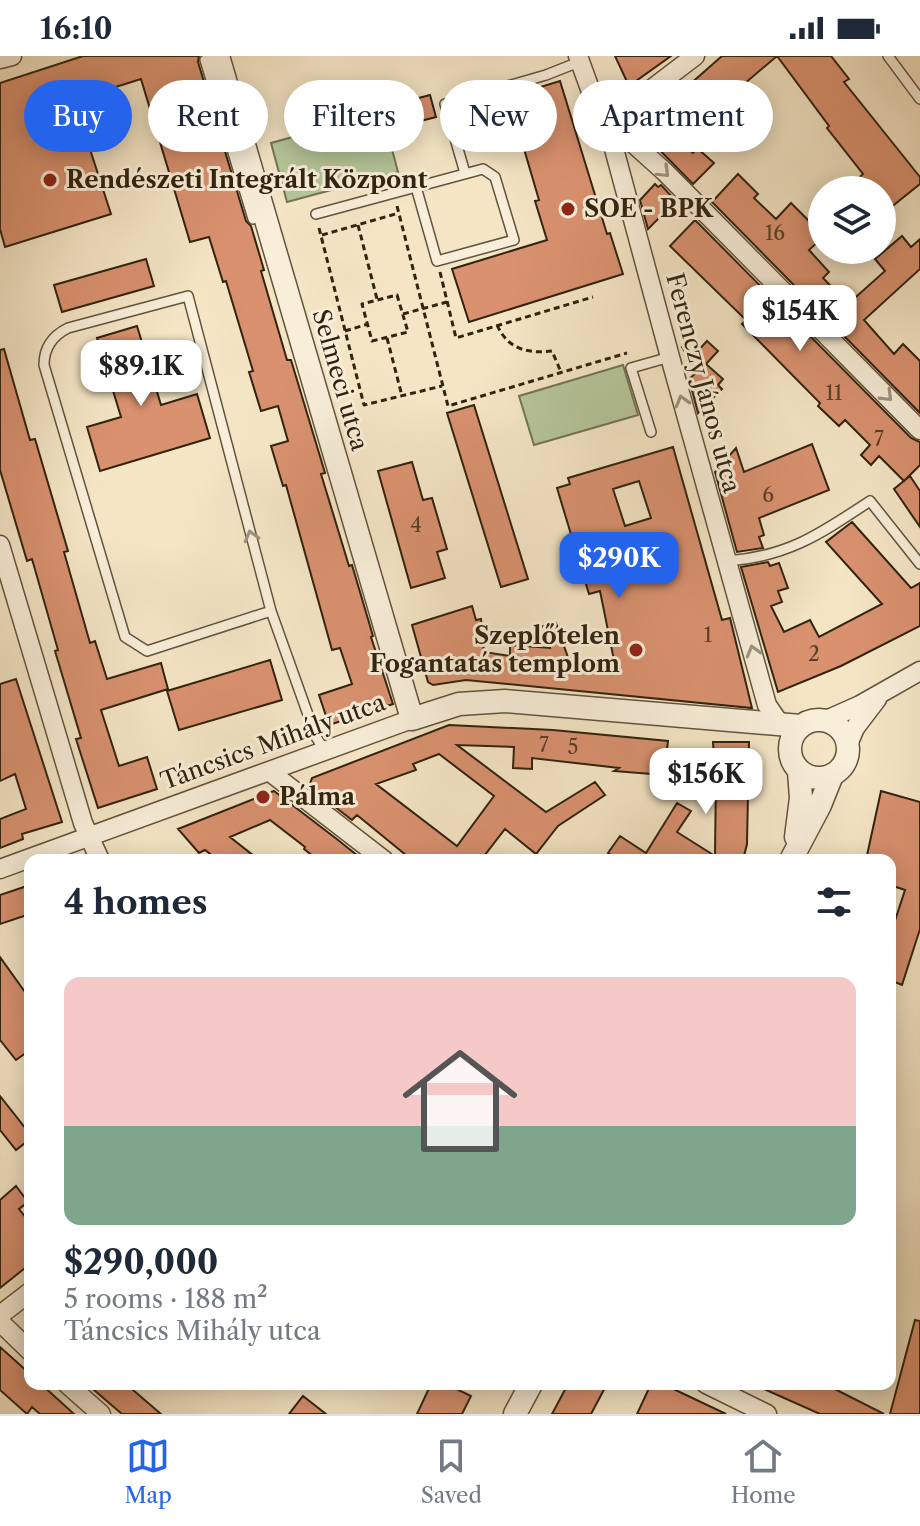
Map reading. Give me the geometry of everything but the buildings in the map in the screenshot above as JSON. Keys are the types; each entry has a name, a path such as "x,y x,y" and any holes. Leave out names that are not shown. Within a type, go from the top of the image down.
{"street":[{"path":"0,59 12,56"},
{"path":"663,80 695,56"},
{"name":"Selmeci utca","path":"211,58 412,719"},
{"name":"Ferenczy János utca","path":"578,59 588,80"},
{"name":"Ferenczy János utca","path":"615,152 767,705 790,725"},
{"path":"643,152 920,430"},
{"path":"0,545 88,838 97,854"},
{"path":"792,854 801,798 790,725 824,721 920,671"},
{"path":"794,854 832,775 843,763 860,720 884,691"},
{"name":"Táncsics Mihály utca","path":"43,854 459,704 505,701 790,725"},
{"name":"Táncsics Mihály utca","path":"715,720 768,738 795,762"},
{"path":"824,721 839,728 849,742"},
{"path":"795,762 818,778 832,775"},
{"path":"270,772 376,854"},
{"name":"Táncsics Mihály utca","path":"0,869 24,861"},
{"path":"0,1315 24,1297"},
{"path":"0,1322 24,1345"},
{"path":"74,1390 101,1414"},
{"path":"515,1414 528,1390"},
{"path":"718,1390 767,1414"}],"lane":[{"path":"888,56 920,99"},
{"path":"211,58 253,219"},
{"path":"465,173 445,104 546,75 578,59"},
{"path":"316,214 394,194 416,187 465,173 483,169 495,177 514,240 437,261 416,187"},
{"path":"271,611 147,651 125,637 44,365 44,354 58,333 188,296 271,611 316,737 326,752"},
{"path":"651,432 631,368 670,357"},
{"path":"728,561 781,551 809,541 870,501 920,564"}],"path":[{"path":"394,194 448,406 627,353"},
{"path":"321,235 399,213"},
{"path":"316,214 364,405 442,386"},
{"path":"358,225 378,300"},
{"path":"437,261 456,338 593,297"},
{"path":"397,295 403,314 408,332 372,341 362,304 397,295"},
{"path":"403,314 447,302"},
{"path":"345,331 368,324"},
{"path":"497,325 503,338 526,352 552,351 561,372"},
{"path":"387,338 402,396"}],"green space":[{"path":"284,139 284,152 393,152 398,172 287,202 271,143"},
{"path":"623,365 638,415 534,445 519,396"}],"place":[{"name":"Rendészeti Integrált Központ","path":"50,180"},
{"name":"SOE - BPK","path":"568,209"},
{"name":"Szeplőtelen Fogantatás templom","path":"636,650"},
{"name":"Pálma","path":"263,797"}]}
